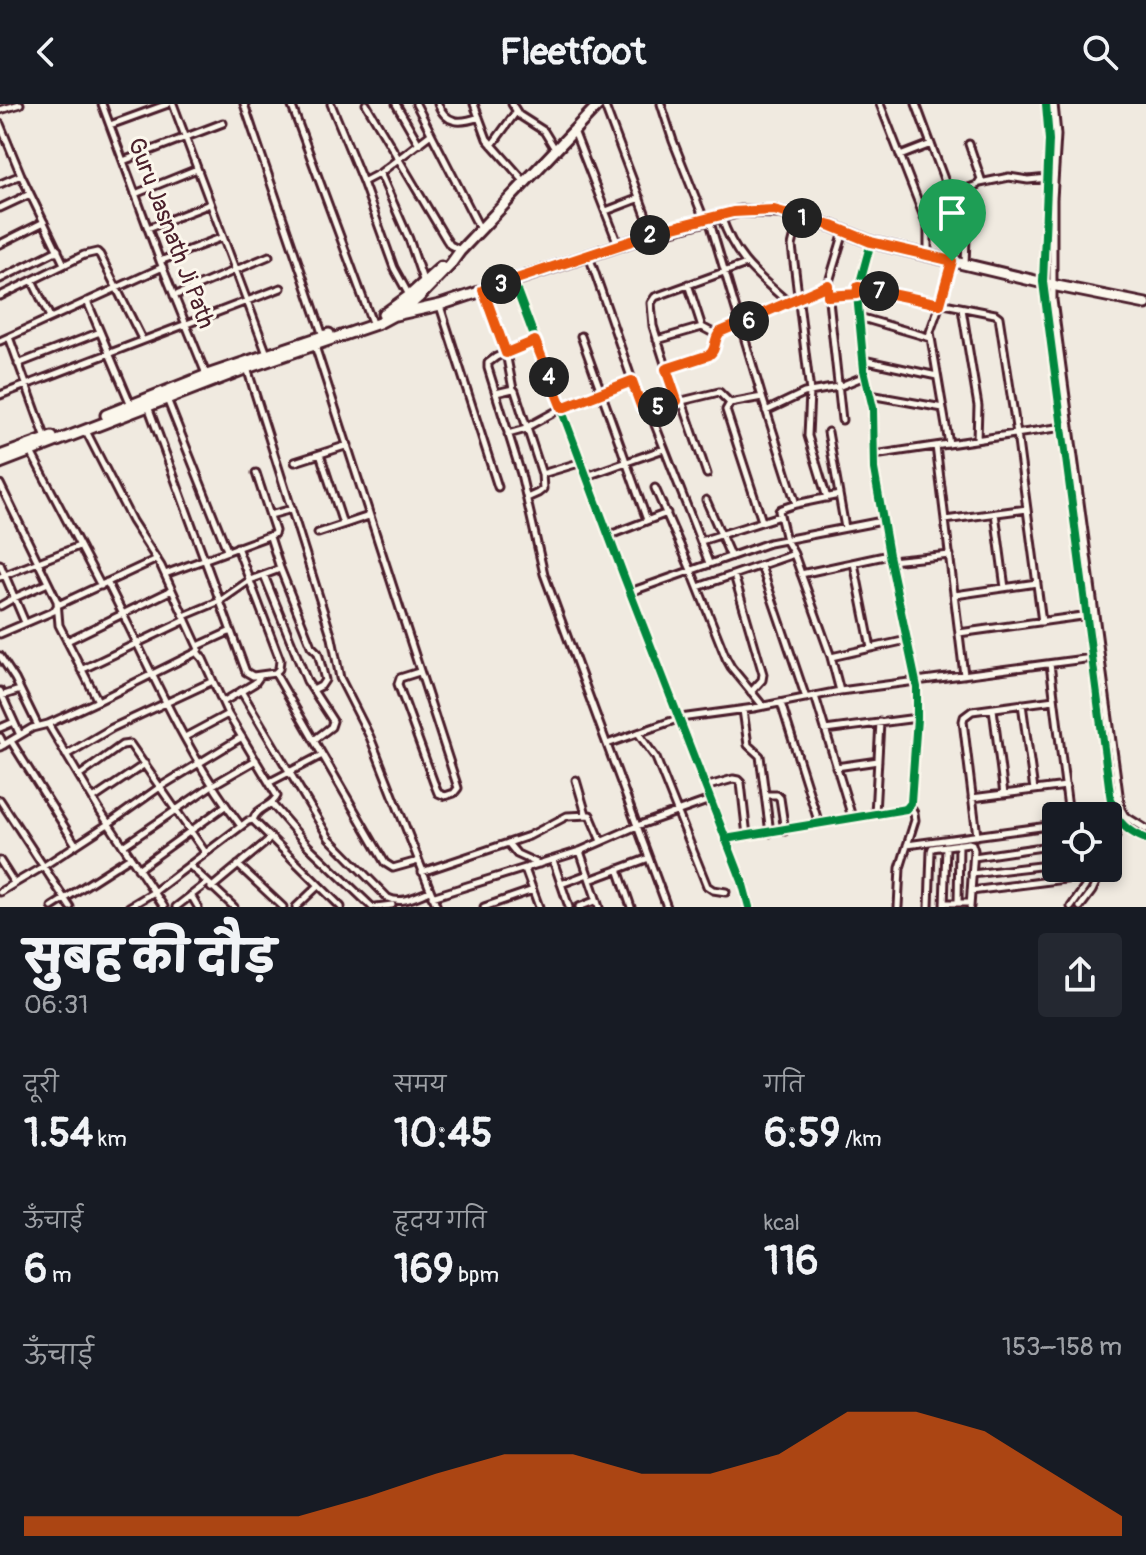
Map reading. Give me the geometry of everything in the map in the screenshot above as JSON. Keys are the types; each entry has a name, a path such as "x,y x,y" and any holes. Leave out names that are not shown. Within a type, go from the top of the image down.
{"main road":[{"path":"0,456 207,375 383,314 409,296 458,253 601,104"},
{"path":"383,314 395,315 440,305 653,234 720,215 774,210 871,242 1146,304"},
{"path":"0,463 247,368 379,323 407,308 434,283 458,253"}],"street":[{"path":"0,110 20,104"},
{"name":"Guru Jasnath Ji Path","path":"102,104 161,264 207,375"},
{"path":"110,125 170,104 186,137 267,354"},
{"path":"244,104 323,336"},
{"path":"291,104 371,320"},
{"path":"331,104 394,268 409,296"},
{"path":"366,104 446,239 458,253"},
{"path":"396,104 419,144"},
{"path":"416,104 480,229"},
{"path":"438,104 445,116 458,122 479,117"},
{"path":"474,104 487,139 524,182"},
{"path":"512,104 516,112 544,131 556,150"},
{"path":"601,104 653,234"},
{"path":"661,104 725,273 796,504"},
{"path":"880,104 928,227 928,255"},
{"path":"916,104 966,238 965,264"},
{"path":"1046,104 1050,199"},
{"path":"1054,104 1057,135 1050,199 1047,283 1120,802"},
{"path":"492,145 516,112"},
{"path":"123,161 223,123"},
{"path":"0,124 65,265"},
{"path":"574,131 619,245"},
{"path":"363,182 380,173 431,134"},
{"path":"0,146 8,142"},
{"path":"900,156 931,144"},
{"path":"969,144 980,183"},
{"path":"135,194 197,169"},
{"path":"380,173 409,239 424,283"},
{"path":"0,184 21,175"},
{"path":"950,195 980,183 1009,177 1028,180 1048,178"},
{"path":"0,208 30,194"},
{"path":"606,211 640,198"},
{"path":"148,228 210,204"},
{"path":"720,215 727,236 746,264 789,303"},
{"path":"800,217 792,246 810,392 808,436 827,498"},
{"path":"0,244 44,222"},
{"path":"842,420 828,285 845,231"},
{"path":"0,341 223,237"},
{"path":"871,242 858,291 865,376 873,408 874,469 916,683 917,718 910,806 915,820 900,868 898,907"},
{"path":"0,279 58,250"},
{"path":"0,296 91,252 97,252 142,339"},
{"path":"174,296 269,256"},
{"path":"589,256 641,406 651,412 709,563"},
{"path":"949,444 931,325 952,261"},
{"path":"707,474 666,369 652,321 652,300 746,264"},
{"path":"32,280 50,317"},
{"path":"513,280 742,881 749,907"},
{"path":"688,284 702,327 717,335"},
{"path":"666,369 709,355 714,351 720,332 828,285"},
{"path":"0,395 281,288"},
{"path":"483,290 506,353 513,389 542,474 543,489 527,498"},
{"path":"828,296 858,291 999,317 1042,622"},
{"path":"87,301 131,405"},
{"path":"440,305 498,487"},
{"path":"962,309 979,411 977,440"},
{"path":"859,317 931,338"},
{"path":"657,340 702,327"},
{"path":"18,364 100,332"},
{"path":"581,336 647,520"},
{"path":"9,337 46,439"},
{"path":"535,341 496,357 488,363 488,368 527,498 541,563 667,907"},
{"path":"315,345 458,788 445,796 438,793 398,684 400,678 419,672"},
{"path":"863,360 937,376"},
{"path":"247,368 334,645 340,678 370,737 437,907"},
{"path":"766,411 800,395 838,387 865,376"},
{"path":"508,434 526,429 562,408 632,381"},
{"path":"651,412 726,388"},
{"path":"496,393 513,389"},
{"path":"718,392 730,403"},
{"path":"870,395 943,408"},
{"path":"762,397 730,403 726,415 762,521"},
{"path":"167,398 227,550"},
{"path":"148,405 246,672 253,676 275,673 280,660 237,547"},
{"path":"874,455 1066,427"},
{"path":"1066,427 1110,802"},
{"path":"86,430 132,521 165,574 228,714 277,796 257,811 253,820"},
{"path":"828,432 845,528"},
{"path":"295,462 348,445"},
{"path":"936,446 964,675"},
{"path":"587,476 664,449"},
{"path":"31,451 101,586"},
{"path":"320,454 343,524"},
{"path":"542,474 582,462"},
{"path":"165,574 270,537 275,531 256,473"},
{"path":"0,484 58,605 58,620 67,641 98,701"},
{"path":"655,488 726,658 763,706"},
{"path":"839,495 781,509 780,516 786,540 794,554 831,657 840,691"},
{"path":"706,500 730,555"},
{"path":"270,515 292,509"},
{"path":"945,520 1027,509"},
{"path":"610,535 667,513"},
{"path":"995,513 1005,588"},
{"path":"318,533 369,516"},
{"path":"701,541 780,516"},
{"path":"630,592 769,543 882,521"},
{"path":"270,537 311,646 318,653 325,680 313,690"},
{"path":"2,576 79,546"},
{"path":"698,587 794,554"},
{"path":"801,574 890,558 950,555"},
{"path":"0,634 54,611 58,605 157,559"},
{"path":"854,563 871,648"},
{"path":"0,564 2,576 24,620"},
{"path":"761,566 806,698"},
{"path":"81,670 220,601 250,580 280,568"},
{"path":"264,575 307,681 331,716 333,724 314,740"},
{"path":"734,575 763,669 762,680 751,692"},
{"path":"107,582 211,786 241,826"},
{"path":"0,606 48,583"},
{"path":"955,595 1037,583"},
{"path":"67,641 172,590"},
{"path":"959,633 1094,615"},
{"path":"0,737 2,746 38,726 98,701 231,631"},
{"path":"831,657 907,640"},
{"path":"0,656 38,726"},
{"path":"607,744 680,718 743,710 840,691 1100,657"},
{"path":"1050,664 1068,802"},
{"path":"275,673 385,863 393,868 418,861"},
{"path":"223,702 255,683 260,676"},
{"path":"66,755 112,728 213,681"},
{"path":"20,690 1,694 20,735"},
{"path":"241,691 329,838 393,900 402,901 525,869 710,800"},
{"path":"815,696 852,818"},
{"path":"977,836 963,721 967,713 1054,700"},
{"path":"781,703 819,824"},
{"path":"1022,704 1034,790"},
{"path":"993,709 1004,794"},
{"path":"743,710 748,745 760,756 770,833"},
{"path":"185,737 228,714"},
{"path":"825,730 917,718"},
{"path":"0,728 14,722"},
{"path":"875,814 880,722"},
{"path":"48,724 108,824 164,907"},
{"path":"638,733 656,758 707,886 726,892"},
{"path":"0,892 242,737"},
{"path":"11,741 76,845"},
{"path":"79,776 127,743 134,747 205,852"},
{"path":"270,782 322,755"},
{"path":"123,846 211,786 256,760"},
{"path":"836,767 878,761"},
{"path":"93,799 145,764"},
{"path":"705,787 733,779 741,783 747,836"},
{"path":"576,780 586,814"},
{"path":"972,798 1066,786"},
{"path":"765,795 780,798 785,831"},
{"path":"0,800 70,907"},
{"path":"271,803 308,846 374,907 392,905"},
{"path":"138,869 225,806"},
{"path":"725,839 785,831 910,806"},
{"path":"1122,811 1146,829"},
{"path":"422,872 529,836 567,816 590,815 601,841"},
{"path":"1122,821 1125,816"},
{"path":"129,907 253,820"},
{"path":"253,820 341,907"},
{"path":"1122,825 1146,839"},
{"path":"907,845 1042,827"},
{"path":"176,907 238,865 271,838"},
{"path":"508,843 517,854 540,864"},
{"path":"929,907 931,851 934,847 959,844 972,844 974,850 970,905 944,905 946,846"},
{"path":"958,903 959,844"},
{"path":"974,857 1042,847"},
{"path":"579,907 598,904 580,851"},
{"path":"52,907 130,857"},
{"path":"561,884 649,858"},
{"path":"553,860 569,907"},
{"path":"0,861 14,883"},
{"path":"189,865 234,907"},
{"path":"238,865 283,907"},
{"path":"972,874 1042,866"},
{"path":"525,869 539,907"},
{"path":"618,869 631,907"},
{"path":"971,891 1042,882"},
{"path":"1071,907 1087,882"},
{"path":"1080,907 1096,882"},
{"path":"296,907 318,886"},
{"path":"484,907 533,890"},
{"path":"191,895 198,907"},
{"path":"508,899 510,907"}],"cycle path":[{"path":"1046,104 1049,140 1043,282 1109,789 1118,818 1133,833 1146,839"},
{"path":"725,839 906,809 911,803 917,687 874,469 873,408 864,370 857,294 871,242"},
{"path":"513,280 742,881 749,907"}],"route":[{"path":"774,210 832,226 871,242 952,261 940,304 858,287 857,294 828,296 828,285 720,332 714,351 709,355 666,369 677,401 651,412 641,406 632,381 562,408 535,341 506,353 483,290 674,227 740,211 774,210"}]}
